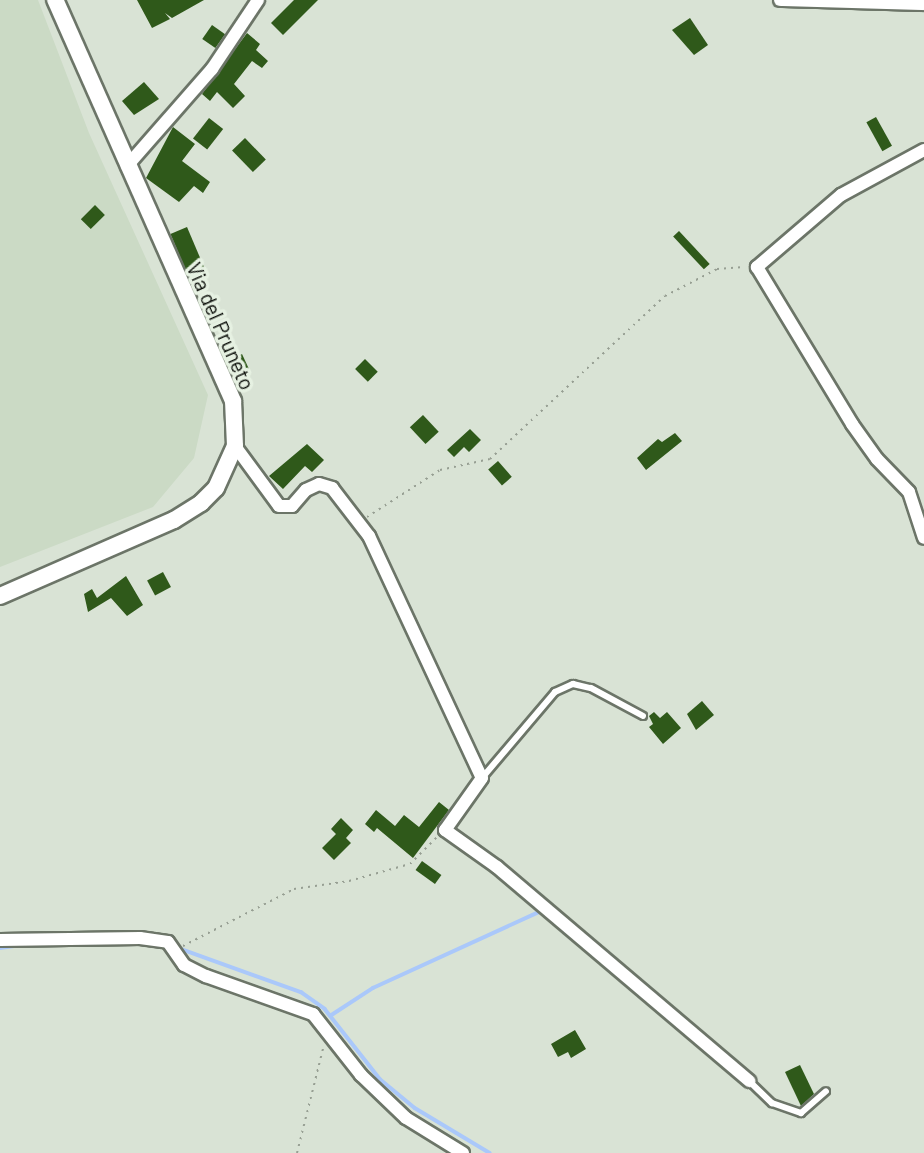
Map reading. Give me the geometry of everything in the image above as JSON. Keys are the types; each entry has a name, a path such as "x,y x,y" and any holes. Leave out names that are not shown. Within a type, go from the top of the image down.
{"street":[{"name":"Via del Pruneto","path":"0,596 174,520 201,503 216,488 235,446 233,401 55,0"},
{"path":"127,166 212,69 258,0"},
{"path":"780,0 924,4"},
{"path":"924,150 841,195 757,267 852,424 877,459 909,492 924,538"},
{"path":"235,446 279,506 292,506 306,490 319,484 332,488 360,521 482,778 445,830 497,867 748,1081"},
{"path":"0,940 140,938 168,942 184,965 206,976 313,1014 361,1075 406,1118 463,1153"}],"lane":[{"path":"482,778 555,692 573,684 591,688 643,716"},
{"path":"748,1081 772,1103 801,1113 826,1091"}],"path":[{"path":"360,521 440,470 490,459 665,296 717,269 757,267"},
{"path":"176,950 294,889 349,881 410,864 445,830"},
{"path":"298,1153 328,1034"}],"shaded area":[{"path":"0,0 38,0 89,133 208,395 194,458 153,507 0,567"}],"building":[{"path":"137,0 204,0 172,18 165,13 170,19 152,28"},
{"path":"294,0 318,0 283,35 271,23"},
{"path":"690,18 708,45 694,55 672,30"},
{"path":"212,25 225,34 215,48 202,39"},
{"path":"247,33 260,44 256,50 268,61 262,68 252,61 234,84 245,96 233,108 217,92 210,101 202,94"},
{"path":"144,82 159,99 134,115 122,101"},
{"path":"876,117 892,146 882,151 866,122"},
{"path":"209,118 223,129 207,150 193,138"},
{"path":"173,127 195,144 182,161 210,182 203,193 194,186 179,202 146,178"},
{"path":"245,138 266,160 253,172 232,151"},
{"path":"95,205 105,215 91,229 81,219"},
{"path":"187,227 204,268 188,275 170,234"},
{"path":"679,231 710,264 704,269 673,236"},
{"path":"242,354 249,369 235,376 227,361"},
{"path":"365,359 378,372 368,382 355,369"},
{"path":"423,415 439,432 426,444 410,427"},
{"path":"470,429 481,440 469,452 464,447 454,457 447,450"},
{"path":"675,433 682,441 646,470 637,458 658,439 662,442"},
{"path":"307,444 324,460 312,472 305,466 283,489 269,476"},
{"path":"498,461 512,477 502,485 488,470"},
{"path":"163,572 171,587 155,595 147,580"},
{"path":"126,576 143,605 127,616 111,598 88,612 84,594 92,589 97,598"},
{"path":"702,701 714,715 696,730 687,714"},
{"path":"654,712 660,718 667,712 681,728 663,744 649,727 653,724 649,716"},
{"path":"439,802 449,810 413,858 377,828 374,832 365,824 376,810 395,826 404,815 419,827"},
{"path":"341,818 353,830 346,838 351,843 334,860 322,848 336,834 331,829"},
{"path":"422,861 441,875 435,884 416,870"},
{"path":"575,1030 586,1049 571,1058 568,1052 558,1057 551,1044"},
{"path":"800,1065 814,1094 801,1106 785,1072"}],"waterway":[{"path":"330,1016 373,988 539,912"},
{"path":"0,948 21,945"},
{"path":"178,948 301,992 325,1009 380,1079 415,1108 490,1153"}]}
